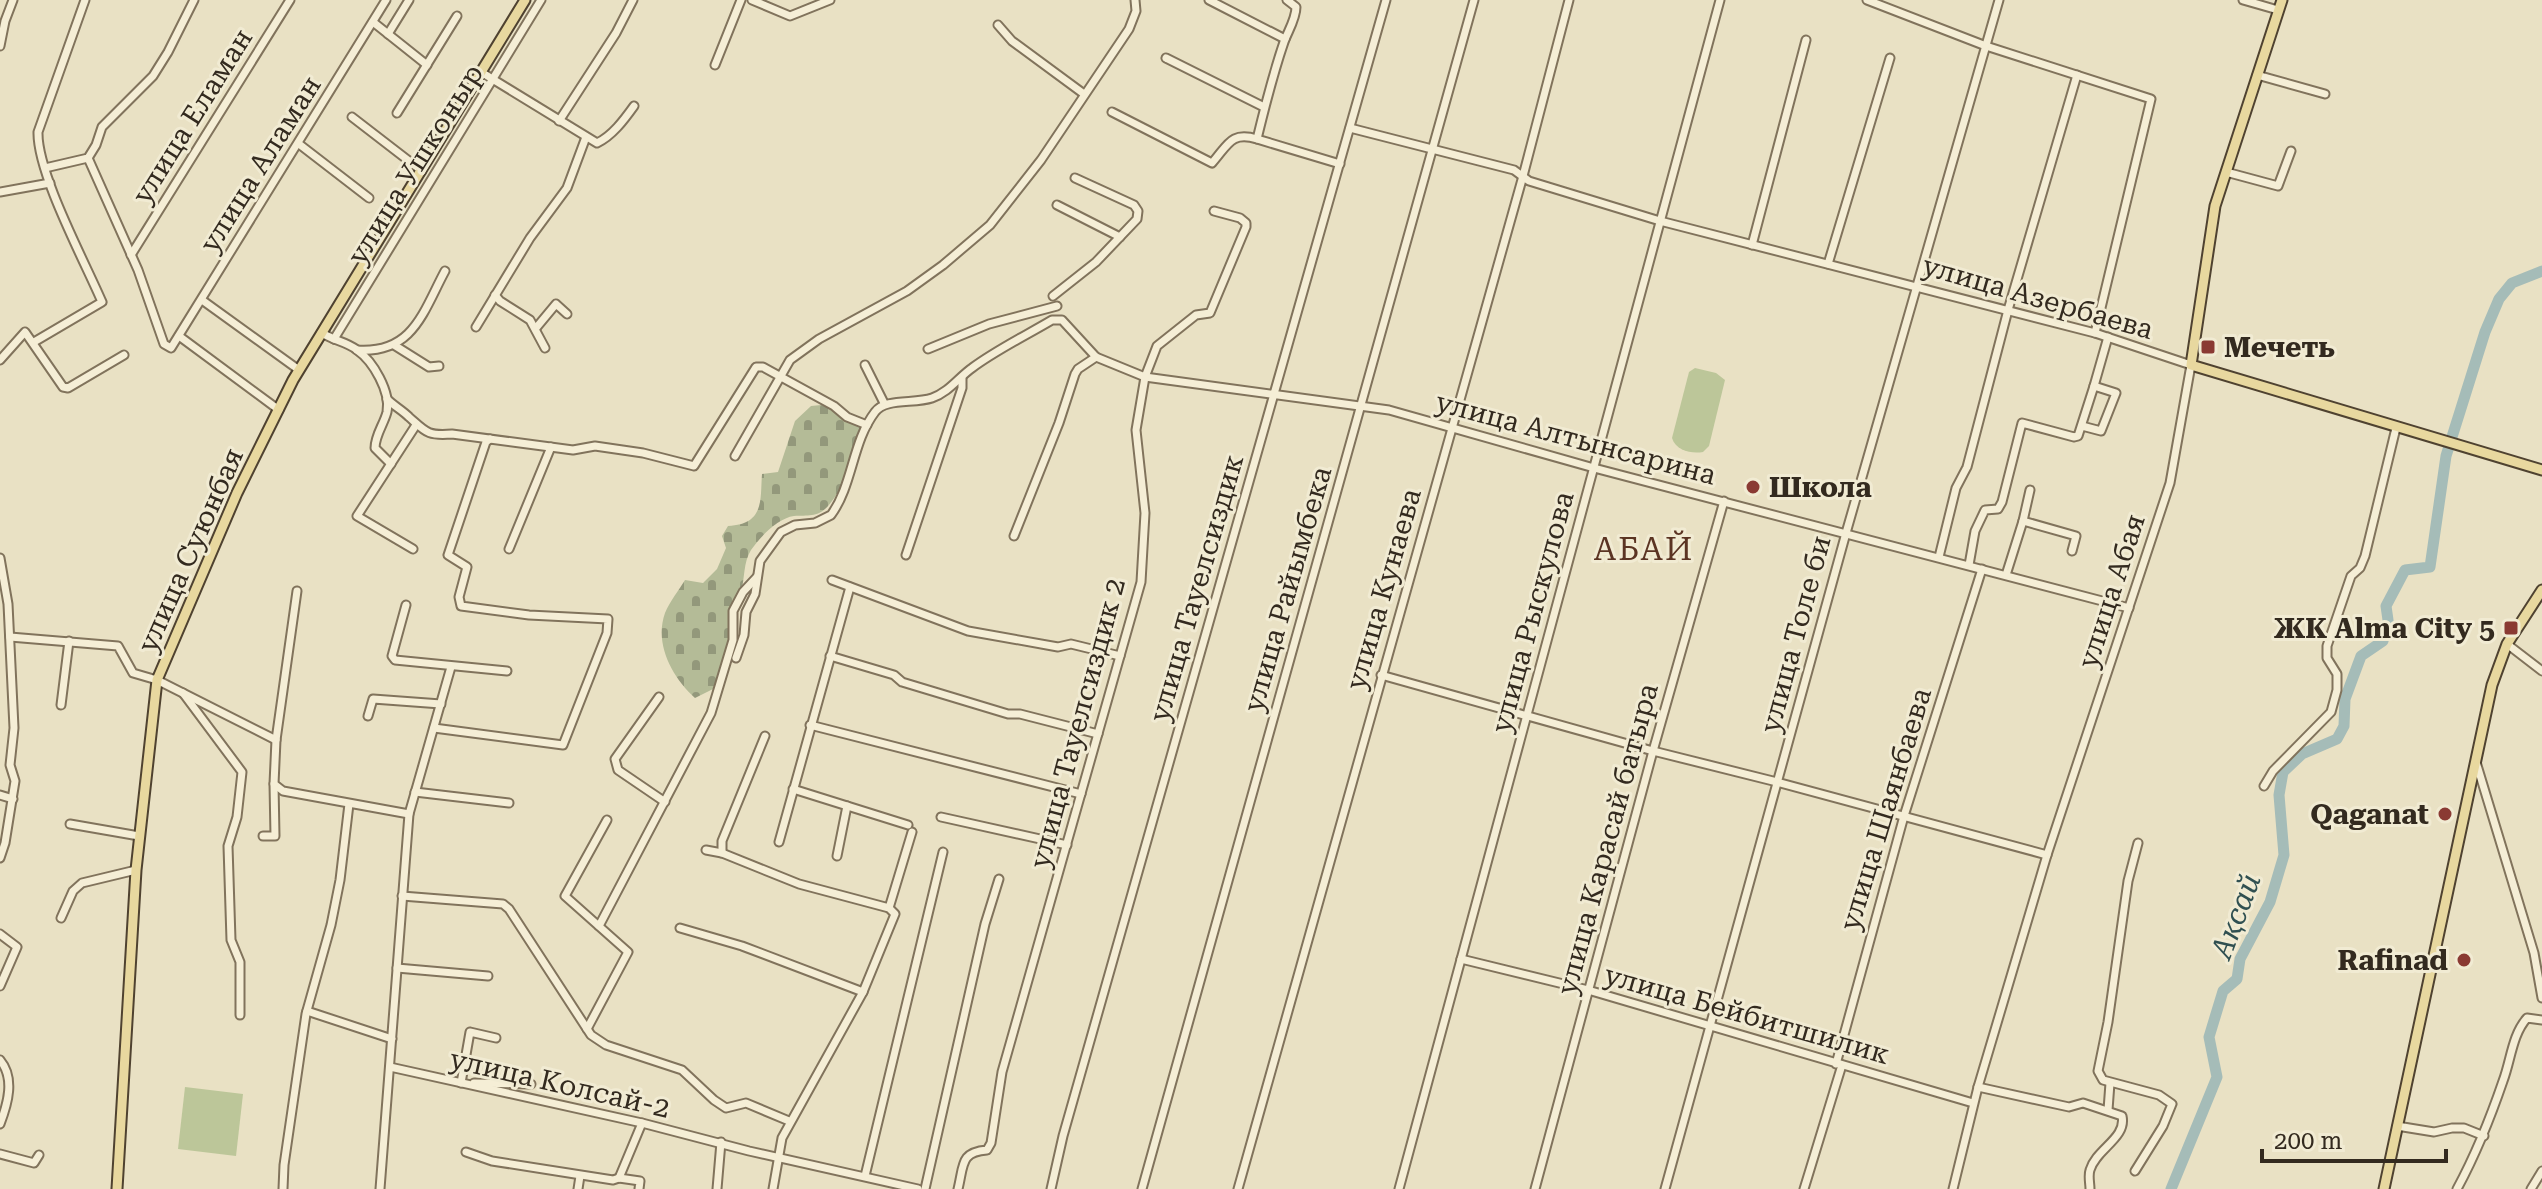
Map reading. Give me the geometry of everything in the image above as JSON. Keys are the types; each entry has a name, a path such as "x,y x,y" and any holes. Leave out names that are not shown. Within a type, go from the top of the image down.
{"main road":[{"name":"улица Суюнбая","path":"117,1189 136,870 157,680 237,493 299,370 525,0"},
{"name":"улица Абая","path":"2191,365 2215,206 2280,5"},
{"name":"улица Азербаева","path":"2191,365 2541,470"},
{"path":"2384,1189 2492,685 2507,644 2542,590"}],"street":[{"path":"0,46 13,0"},
{"path":"34,342 102,302 50,183 38,147 38,132 85,0"},
{"path":"45,168 88,158 102,127 153,76 194,0"},
{"name":"улица Еламан","path":"131,255 290,0"},
{"name":"улица Аламан","path":"131,255 164,344 170,348 386,0"},
{"path":"388,34 409,0"},
{"name":"улица Ушконыр","path":"334,339 541,0"},
{"path":"559,121 616,33 633,0"},
{"path":"715,65 741,0"},
{"path":"752,0 790,16 830,0"},
{"path":"735,456 778,384 779,377 799,351 907,291 990,225 1041,160 1129,29 1136,11 1135,0"},
{"path":"1209,0 1285,39"},
{"path":"1257,139 1285,39 1296,13 1296,7 1287,0"},
{"name":"улица Тауелсиздик","path":"1051,1189 1067,1121 1386,0"},
{"name":"улица Райымбека","path":"1142,1189 1474,0"},
{"name":"улица Кунаева","path":"1238,1189 1523,176 1569,0"},
{"name":"улица Рыскулова","path":"1399,1189 1720,0"},
{"path":"1867,0 1986,46 2151,99 2095,333"},
{"name":"улица Толе би","path":"1665,1189 1846,533 1999,0"},
{"path":"2243,0 2280,5"},
{"path":"397,113 457,16"},
{"path":"373,22 427,65"},
{"path":"998,25 1012,41 1084,94"},
{"path":"1752,245 1806,40"},
{"path":"1166,58 1264,107"},
{"path":"1828,264 1890,58"},
{"path":"481,72 597,143 634,106"},
{"path":"1939,557 1956,488 1967,467 2008,310 2077,75"},
{"path":"2257,75 2325,94"},
{"path":"1112,112 1212,163 1234,138 1243,135 1340,164"},
{"path":"352,117 422,171"},
{"name":"улица Азербаева","path":"1350,128 1514,170 1529,181 1660,221 2095,333 2191,365"},
{"path":"476,327 530,238 567,188 586,137"},
{"path":"299,144 369,198"},
{"path":"2226,172 2278,186 2291,151"},
{"path":"88,158 131,255"},
{"path":"1053,296 1096,262 1137,219 1138,211 1134,205 1075,178"},
{"path":"0,192 50,183"},
{"path":"1057,205 1120,237"},
{"name":"улица Тауелсиздик 2","path":"958,1189 966,1155 972,1151 987,1150 991,1143 1002,1072 1141,582 1145,513 1136,430 1145,377 1157,346 1196,315 1210,313 1246,223 1240,218 1214,211"},
{"path":"321,333 357,350 369,351 394,345 414,329 445,271"},
{"path":"495,295 507,306 524,314 536,328 545,348"},
{"path":"202,300 299,370"},
{"path":"536,328 556,304 567,314"},
{"path":"928,349 989,324 1057,306"},
{"path":"884,403 909,403 932,398 971,369 1052,320 1062,320 1096,357 1075,374 1014,536"},
{"path":"0,360 23,332 28,333 65,388 124,355"},
{"path":"179,336 279,410"},
{"path":"1969,565 1975,531 1985,510 1998,509 2002,502 2022,423 2078,436 2108,337"},
{"path":"394,345 429,367 439,366"},
{"path":"357,350 379,377 387,399 387,410 375,448 391,464"},
{"name":"улица Алтынсарина","path":"1096,357 1145,377 1389,410 1594,468 2129,608"},
{"path":"865,365 884,403"},
{"name":"улица Абая","path":"1953,1189 1973,1103 2047,855 2175,463 2191,365"},
{"path":"387,399 422,431 438,435 452,434 573,450 595,446 643,453 694,466 756,367 763,367 834,406 847,417 867,425"},
{"path":"906,555 962,388 962,378"},
{"path":"2082,426 2101,431 2116,393 2094,386"},
{"path":"736,658 760,561 781,532 795,525 827,519 836,509 867,425 884,403"},
{"path":"413,549 357,516 416,425"},
{"path":"2264,786 2273,771 2331,712 2337,690 2337,674 2327,658 2327,646 2351,576 2360,568 2365,556 2396,428"},
{"path":"434,728 563,745 607,633 608,619 516,614 461,606 459,597 467,567 464,562 448,555 486,442 490,439"},
{"path":"509,549 551,447"},
{"path":"2006,575 2030,490"},
{"name":"улица Карасай батыра","path":"1535,1189 1724,501"},
{"path":"2023,521 2076,536 2072,551"},
{"path":"0,558 10,637 14,728 10,765 15,781 0,858"},
{"name":"улица Шаянбаева","path":"1804,1189 1904,816 1982,569"},
{"path":"599,926 711,713 733,640 733,611 743,592 757,577"},
{"path":"832,580 968,631 1058,647 1071,644 1120,656"},
{"path":"779,842 850,587"},
{"path":"263,836 275,836 276,740 297,591"},
{"path":"406,605 392,656 395,660 507,671"},
{"path":"10,637 118,646 133,673 157,680 276,740"},
{"path":"61,705 69,641"},
{"path":"2507,644 2542,671"},
{"path":"830,656 894,675 902,682 1008,714 1020,714 1098,734"},
{"path":"380,1189 409,814 451,667"},
{"path":"1381,675 1653,751 2047,855"},
{"path":"0,688 13,692"},
{"path":"183,693 242,772 237,817 228,846 231,940 240,962 240,1015"},
{"path":"659,697 615,759 618,770 665,802"},
{"path":"368,716 373,699 441,704"},
{"path":"810,725 1081,794"},
{"path":"722,853 722,841 765,736"},
{"path":"2476,762 2534,953 2542,998"},
{"path":"274,784 283,791 409,814"},
{"path":"793,789 910,828 889,908"},
{"path":"415,792 509,803"},
{"path":"0,795 13,799"},
{"path":"283,1189 307,1011 331,925 349,804"},
{"path":"837,856 847,806"},
{"path":"941,817 1067,845"},
{"path":"587,1029 628,952 565,896 607,820"},
{"path":"70,824 139,836"},
{"path":"2135,1171 2163,1126 2172,1104 2159,1095 2110,1083 2099,1077 2098,1071 2128,881 2138,843"},
{"path":"706,850 722,853 799,884 889,908 895,914 863,992 789,1121 782,1138 773,1189"},
{"path":"865,1176 943,852"},
{"path":"61,918 73,891 82,883 136,870"},
{"path":"925,1189 985,924 999,879"},
{"path":"402,896 503,904 591,1035 606,1045 682,1070 726,1108 746,1103 789,1121"},
{"path":"680,928 742,946 863,992"},
{"path":"0,934 17,947 0,986"},
{"name":"улица Бейбитшилик","path":"1461,959 1588,990 1973,1103"},
{"path":"397,968 488,976"},
{"path":"307,1011 392,1039"},
{"path":"2457,1189 2484,1136 2510,1063 2518,1028 2527,1018 2542,1020"},
{"path":"496,1038 470,1032 460,1083 531,1084"},
{"path":"0,1060 9,1074 10,1082 0,1124"},
{"name":"улица Колсай-2","path":"390,1067 918,1189"},
{"path":"2108,1110 2110,1083"},
{"path":"1978,1087 2069,1107 2083,1103 2122,1116 2123,1125 2095,1159 2089,1173 2090,1189"},
{"path":"619,1178 642,1123"},
{"path":"2397,1126 2434,1132 2464,1128 2484,1136"},
{"path":"717,1189 721,1142"},
{"path":"466,1152 492,1161 580,1176 640,1181 639,1189"},
{"path":"0,1154 34,1163 39,1155"},
{"path":"2531,1189 2542,1171"},
{"path":"578,1189 580,1176"}],"green space":[{"path":"1695,368 1716,373 1725,380 1709,446 1699,453 1681,449 1672,438 1689,372"},
{"path":"821,405 862,426 846,475 838,493 823,510 782,520 764,534 751,550 715,688 695,698 679,680 667,659 662,636 665,613 685,580 703,583 717,569 726,548 722,536 728,526 749,521 754,516 760,501 762,474 778,472 795,421 811,406"},
{"path":"185,1087 243,1094 236,1156 178,1149"}],"waterway":[{"name":"Ақсай","path":"2171,1189 2217,1077 2209,1037 2223,991 2237,979 2240,959 2270,902 2284,855 2279,795 2283,772 2302,754 2337,739 2344,726 2345,699 2361,656 2383,641 2388,620 2386,606 2405,570 2430,567 2446,456 2485,332 2499,299 2512,283 2542,271"}],"place":[{"name":"Мечеть","path":"2208,347"},
{"name":"Школа","path":"1753,487"},
{"name":"ЖК Alma City 5","path":"2511,628"},
{"name":"Qaganat","path":"2445,814"},
{"name":"Rafinad","path":"2464,960"}],"district":[{"name":"АБАЙ","path":"1644,549"}]}
